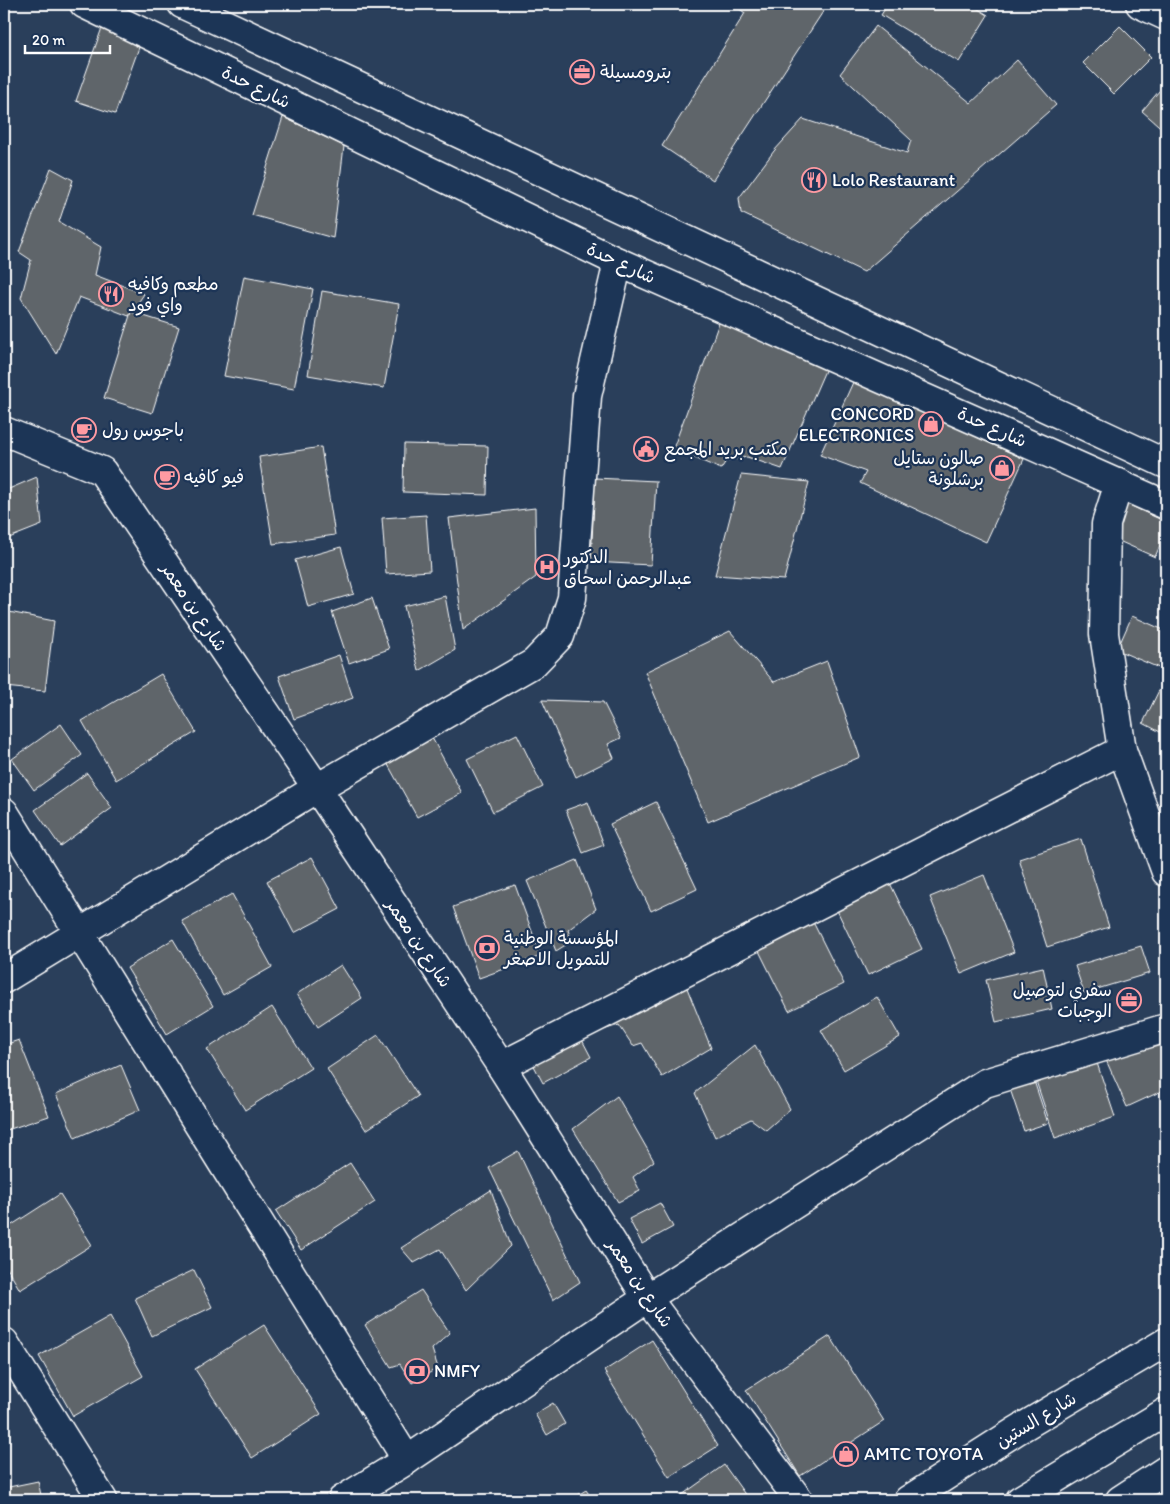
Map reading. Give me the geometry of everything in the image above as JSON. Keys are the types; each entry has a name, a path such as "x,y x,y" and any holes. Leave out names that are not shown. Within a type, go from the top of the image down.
{"main road":[{"name":"شارع حدة","path":"84,4 618,262 1166,505"},
{"path":"182,4 1166,464"},
{"path":"1140,4 1166,16"},
{"path":"4,979 316,788 534,663 560,636 572,598 587,396 618,262"},
{"name":"شارع بن معمر","path":"4,431 102,471 501,1066 647,1298 799,1500"},
{"path":"1119,483 1106,524 1104,634 1122,750 1166,872"},
{"path":"501,1066 1122,750"},
{"path":"4,812 407,1460"},
{"path":"342,1500 407,1460 647,1298 985,1083 1166,1028"},
{"path":"4,1342 103,1500"},
{"name":"شارع الستين","path":"908,1500 1016,1432 1166,1342"},
{"path":"1020,1500 1166,1412"},
{"path":"1120,1500 1166,1470"}],"building":[{"path":"733,4 828,4 713,180 662,146 745,13"},
{"path":"888,4 970,4 988,15 959,62 881,15"},
{"path":"103,25 142,39 115,114 76,101"},
{"path":"876,26 971,103 1017,60 1056,105 864,272 741,213 739,198 774,151 803,119 907,153 911,140 840,74"},
{"path":"1120,26 1151,57 1114,94 1083,63"},
{"path":"1166,83 1166,132 1142,111"},
{"path":"283,117 344,146 333,238 252,215"},
{"path":"51,168 73,180 59,222 101,247 95,275 144,294 129,316 79,297 56,354 21,298 31,260 19,252"},
{"path":"244,276 313,289 294,389 224,376"},
{"path":"322,291 399,304 384,388 308,375"},
{"path":"131,312 179,327 152,413 104,398"},
{"path":"720,320 827,366 782,469 747,457 726,461 721,469 673,449"},
{"path":"854,380 1024,459 986,542 860,483 866,472 820,455"},
{"path":"404,444 488,446 487,495 403,492"},
{"path":"321,447 335,535 273,544 259,457"},
{"path":"741,475 809,482 784,580 715,575"},
{"path":"37,477 42,525 4,540 4,491"},
{"path":"595,478 656,481 651,565 591,562"},
{"path":"1127,504 1166,522 1166,531 1155,557 1112,538"},
{"path":"535,508 536,577 463,630 449,518"},
{"path":"426,515 430,571 386,574 382,518"},
{"path":"341,547 354,594 308,607 295,560"},
{"path":"445,596 455,650 419,671 404,606"},
{"path":"372,598 389,649 349,663 332,612"},
{"path":"4,611 54,621 45,691 4,687"},
{"path":"1132,616 1166,631 1166,671 1117,650"},
{"path":"730,631 774,682 827,661 860,757 708,822 645,672"},
{"path":"339,655 353,698 294,719 279,676"},
{"path":"161,674 196,732 116,780 82,721"},
{"path":"1166,676 1166,735 1143,723"},
{"path":"542,700 603,702 621,738 608,744 614,758 576,777"},
{"path":"61,724 82,755 34,790 12,759"},
{"path":"517,734 543,787 493,812 467,759"},
{"path":"431,736 462,793 417,817 386,761"},
{"path":"87,773 112,808 60,846 35,810"},
{"path":"588,802 604,845 583,853 566,810"},
{"path":"656,802 697,889 651,911 610,824"},
{"path":"1081,839 1109,927 1047,947 1019,859"},
{"path":"312,857 340,909 294,933 267,881"},
{"path":"577,860 596,909 568,930 572,941 556,951 527,881"},
{"path":"984,875 1014,952 961,974 930,897"},
{"path":"887,877 922,949 868,975 834,904"},
{"path":"515,885 541,956 479,978 453,907"},
{"path":"232,894 272,967 223,995 182,921"},
{"path":"813,922 844,984 789,1011 758,949"},
{"path":"173,939 213,1006 167,1034 127,968"},
{"path":"1141,946 1150,973 1084,993 1075,966"},
{"path":"341,965 362,998 318,1027 297,994"},
{"path":"1043,967 1052,1009 996,1022 986,980"},
{"path":"683,978 711,1048 662,1077 642,1043 633,1046 619,1025 603,1030"},
{"path":"877,997 900,1037 844,1070 821,1030"},
{"path":"272,1007 311,1068 245,1110 207,1049"},
{"path":"569,1015 591,1057 543,1083 521,1041"},
{"path":"378,1035 418,1096 366,1130 327,1069"},
{"path":"1163,1035 1166,1043 1166,1089 1127,1107 1106,1060"},
{"path":"19,1040 49,1116 4,1131 4,1045"},
{"path":"755,1045 790,1109 766,1130 751,1119 715,1137 695,1093"},
{"path":"1095,1057 1115,1117 1055,1138 1035,1078"},
{"path":"121,1065 140,1110 75,1138 56,1094"},
{"path":"1032,1075 1048,1123 1024,1131 1008,1083"},
{"path":"617,1096 654,1161 633,1177 640,1191 618,1202 573,1129"},
{"path":"518,1151 580,1282 553,1300 489,1168"},
{"path":"350,1163 375,1202 301,1250 276,1211"},
{"path":"491,1190 511,1246 466,1290 440,1249 414,1263 401,1248"},
{"path":"60,1194 92,1245 20,1290 4,1263 4,1230"},
{"path":"660,1203 673,1227 642,1244 629,1219"},
{"path":"194,1270 212,1307 152,1336 135,1298"},
{"path":"421,1290 450,1333 432,1349 438,1368 412,1383 400,1364 391,1367 365,1325"},
{"path":"110,1316 143,1376 73,1416 39,1356"},
{"path":"264,1325 321,1414 252,1458 195,1369"},
{"path":"830,1336 884,1421 800,1476 746,1390"},
{"path":"652,1340 718,1446 669,1477 604,1371"},
{"path":"553,1403 565,1424 547,1435 535,1414"},
{"path":"724,1465 749,1500 675,1500"},
{"path":"38,1481 42,1500 4,1500 4,1488"},
{"path":"586,1490 593,1500 570,1500"}],"place":[{"name":"بترومسيلة","path":"582,72"},
{"name":"Lolo Restaurant","path":"814,180"},
{"name":"مطعم وكافيه واي فود","path":"111,294"},
{"name":"CONCORD ELECTRONICS","path":"931,424"},
{"name":"باجوس رول","path":"84,430"},
{"name":"مكتب بريد المجمع","path":"646,449"},
{"name":"صالون ستايل برشلونة","path":"1002,468"},
{"name":"فيو كافيه","path":"167,477"},
{"name":"الدكتور عبدالرحمن اسحاق","path":"547,567"},
{"name":"المؤسسة الوطنية للتمويل الاصغر","path":"487,948"},
{"name":"سفري لتوصيل الوجبات","path":"1129,1000"},
{"name":"NMFY","path":"417,1371"},
{"name":"AMTC TOYOTA","path":"846,1454"}]}
